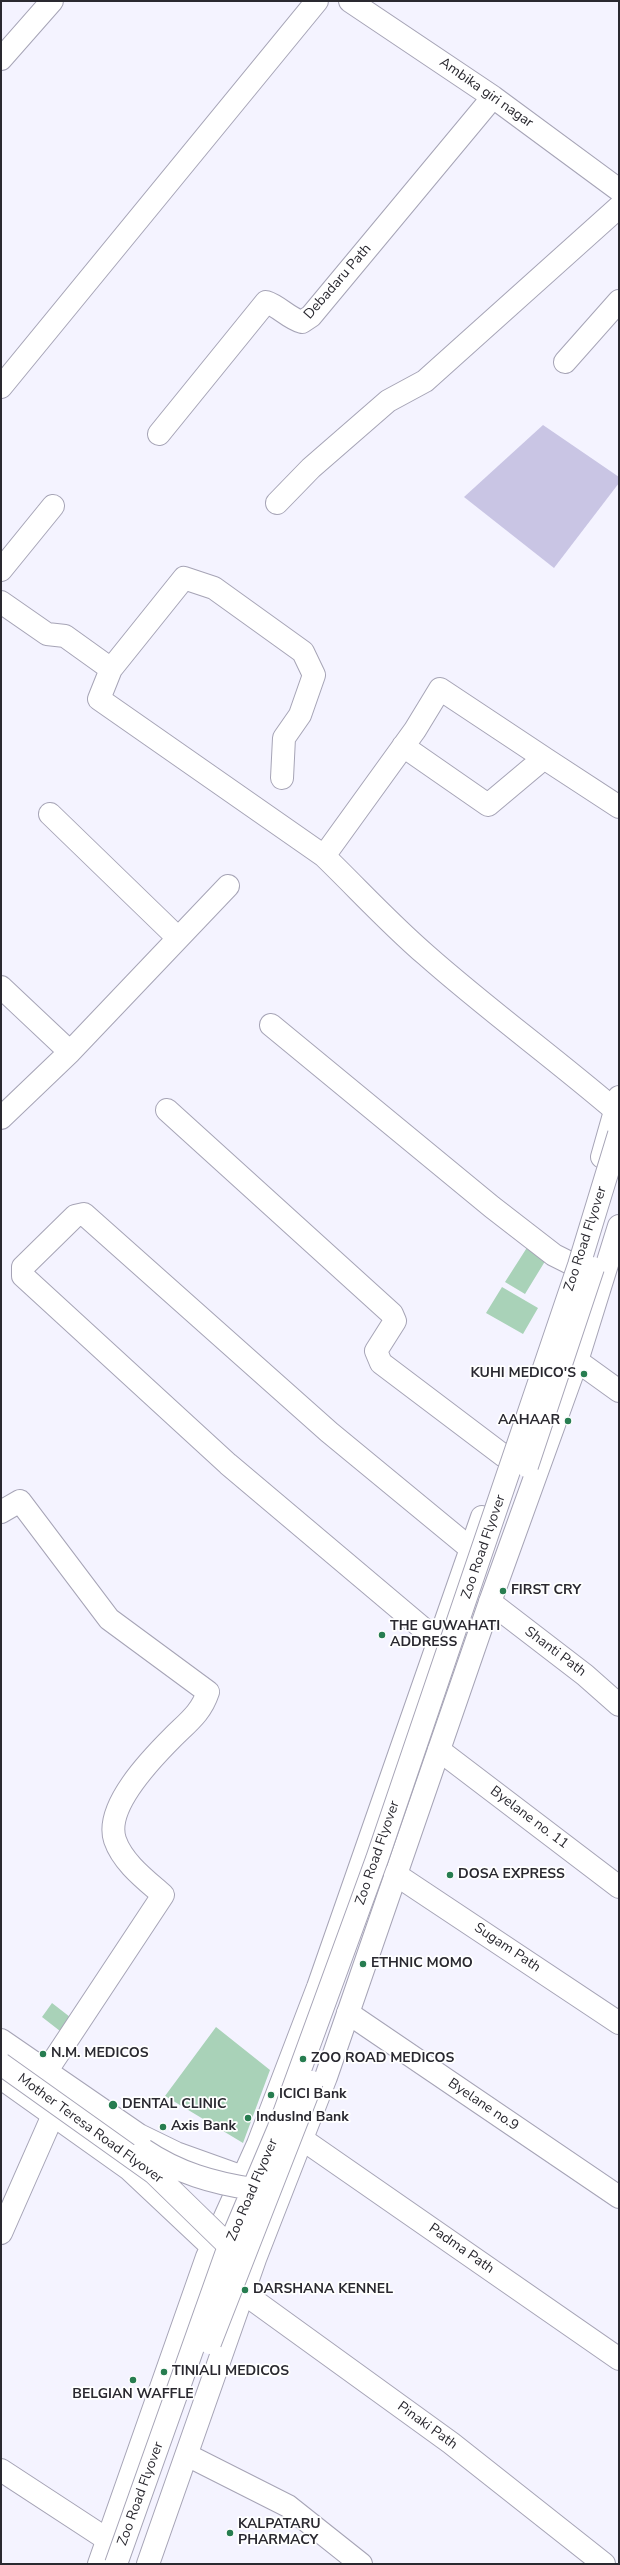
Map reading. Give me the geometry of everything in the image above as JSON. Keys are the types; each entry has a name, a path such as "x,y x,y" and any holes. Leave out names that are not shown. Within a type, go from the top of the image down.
{"street":[{"path":"1,59 52,1"},
{"path":"1,387 317,1"},
{"name":"Ambika giri nagar","path":"358,3 493,97 619,190"},
{"name":"Debadaru Path","path":"159,434 266,302 272,304 291,319 302,322 311,316 493,97"},
{"path":"277,503 312,468 388,400 425,381 619,207"},
{"path":"565,362 619,301"},
{"path":"1,570 53,506"},
{"path":"248,2183 258,2144 318,1987 545,1337 570,1263 617,1103 537,1048 425,954 324,856 99,699 111,668 184,578 214,588 302,652 314,675 300,715 284,738 282,778"},
{"path":"1,602 47,634 65,636 111,668"},
{"path":"324,856 403,746 440,690 619,807"},
{"path":"403,746 488,805 544,758"},
{"path":"50,814 178,938"},
{"path":"1,1118 70,1052 228,886"},
{"path":"1,987 70,1052"},
{"path":"271,1025 492,1207 554,1255 570,1263"},
{"path":"167,1110 392,1314 395,1321 376,1350 381,1363 504,1456"},
{"name":"Zoo Road Flyover","path":"116,2564 220,2246 311,2043 380,1852 578,1265 619,1134"},
{"name":"Zoo Road Flyover","path":"132,2564 233,2283 294,2134 556,1384 619,1184"},
{"path":"439,1642 228,1464 23,1276 23,1267 75,1216 84,1214 329,1432 471,1549"},
{"path":"148,2564 245,2294 255,2259 283,2190 348,2013 490,1602 577,1361 619,1226"},
{"path":"545,1337 619,1391"},
{"path":"1,1512 20,1501 109,1619 208,1692 203,1708 142,1768 115,1815 115,1840 131,1866 163,1896 67,2037 46,2072"},
{"name":"Shanti Path","path":"490,1602 585,1675 619,1705"},
{"name":"Byelane no. 11","path":"439,1750 619,1887"},
{"name":"Sugam Path","path":"395,1874 619,2023"},
{"name":"Byelane no.9","path":"348,2013 619,2197"},
{"path":"1,2040 139,2135 176,2153 248,2183 283,2190"},
{"name":"Mother Teresa Road Flyover","path":"1,2053 54,2091 163,2163 209,2181 248,2183"},
{"name":"Mother Teresa Road Flyover","path":"1,2064 154,2173 220,2246"},
{"path":"1,2078 129,2169 220,2246 255,2259"},
{"path":"1,2233 53,2115"},
{"name":"Padma Path","path":"302,2139 619,2359"},
{"path":"99,2564 220,2246"},
{"name":"Pinaki Path","path":"245,2294 451,2443 604,2564"},
{"path":"187,2455 288,2506 361,2564"},
{"path":"1,2470 108,2540"}],"shaded area":[{"path":"543,425 619,477 619,483 554,568 464,497"}],"building":[{"path":"528,1246 547,1258 525,1294 505,1282"},
{"path":"502,1287 538,1308 523,1334 486,1313"},
{"path":"52,2003 70,2017 60,2031 42,2017"},
{"path":"216,2027 270,2070 243,2143 165,2096"}],"place":[{"name":"KUHI MEDICO'S","path":"584,1374"},
{"name":"AAHAAR","path":"568,1421"},
{"name":"FIRST CRY","path":"503,1591"},
{"name":"THE GUWAHATI ADDRESS","path":"382,1635"},
{"name":"DOSA EXPRESS","path":"450,1875"},
{"name":"ETHNIC MOMO","path":"363,1964"},
{"name":"N.M. MEDICOS","path":"43,2054"},
{"name":"ZOO ROAD MEDICOS","path":"303,2059"},
{"name":"ICICI Bank","path":"271,2095"},
{"name":"DENTAL CLINIC","path":"113,2105"},
{"name":"IndusInd Bank","path":"248,2118"},
{"name":"Axis Bank","path":"163,2127"},
{"name":"DARSHANA KENNEL","path":"245,2290"},
{"name":"TINIALI MEDICOS","path":"164,2372"},
{"name":"BELGIAN WAFFLE","path":"133,2380"},
{"name":"KALPATARU PHARMACY","path":"230,2533"}]}
